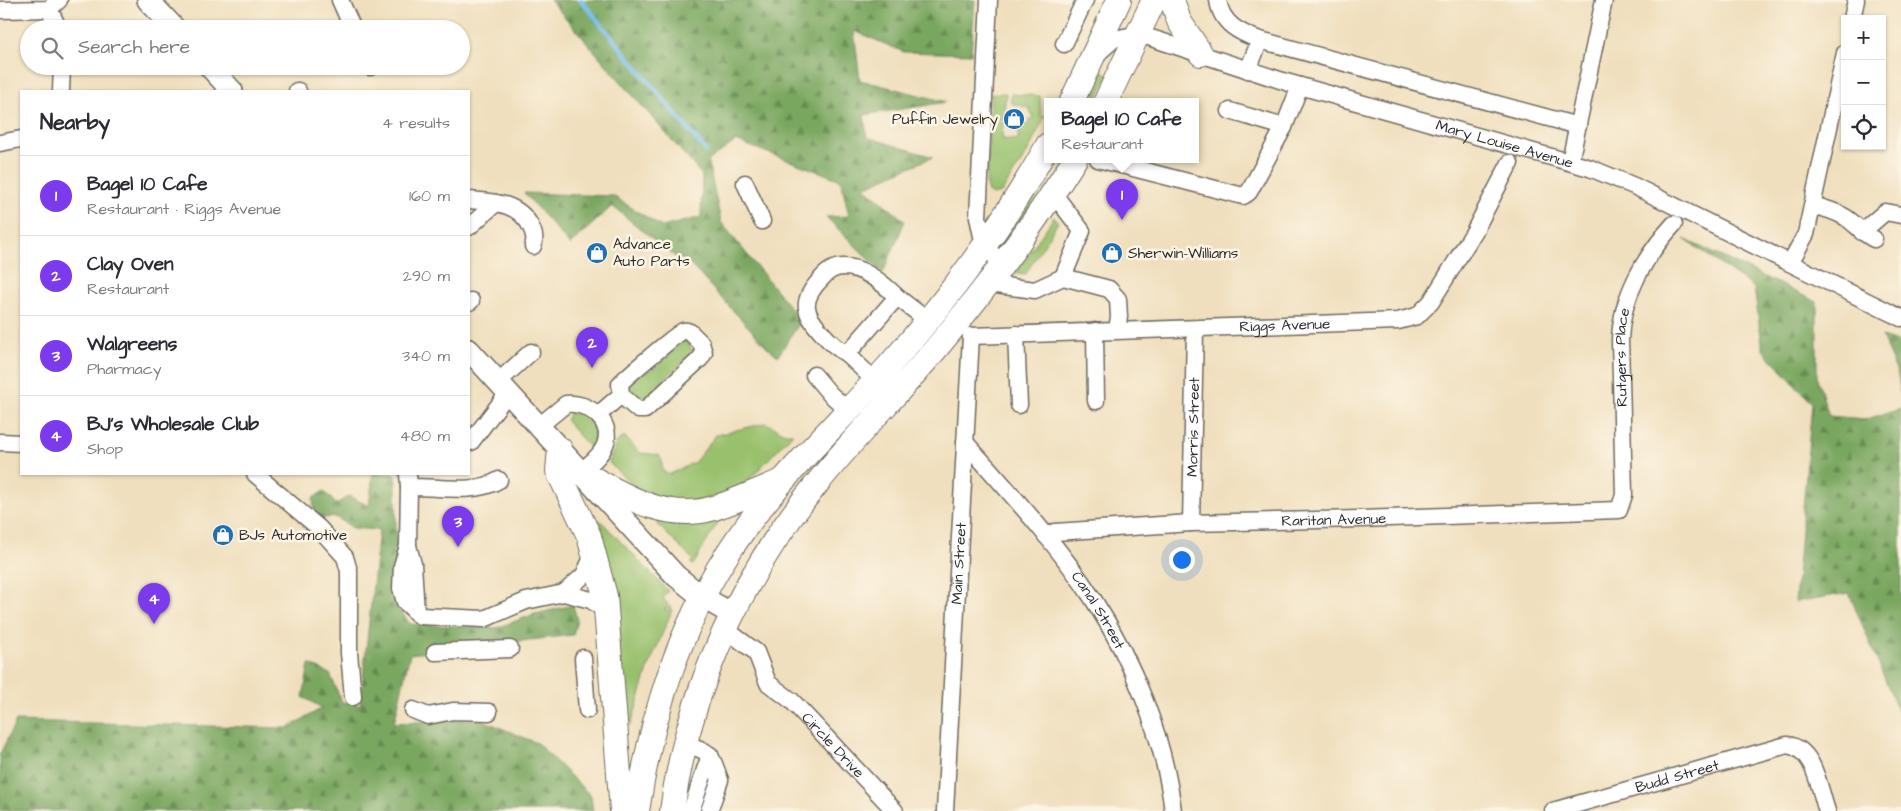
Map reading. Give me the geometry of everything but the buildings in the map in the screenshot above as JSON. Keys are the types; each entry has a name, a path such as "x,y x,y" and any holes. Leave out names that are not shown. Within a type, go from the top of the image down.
{"highway":[{"path":"1074,98 1120,0"},
{"path":"1137,0 1130,20 1132,28 1139,34"},
{"path":"1107,98 1154,0"},
{"path":"1172,0 1179,21 1201,54"},
{"path":"637,811 649,744 663,694 678,648 702,597 747,526 784,480 928,320 984,246 1044,152"},
{"path":"672,811 685,744 702,686 729,622 762,559 810,492 963,330 988,284 1053,193 1072,163"},
{"path":"560,449 558,471 582,516 595,551 607,612 622,811"},
{"path":"581,472 656,509 682,512 713,508 784,480"}],"main road":[{"path":"158,3 169,20"},
{"path":"217,75 231,90"},
{"path":"470,351 676,576 729,622"}],"street":[{"path":"340,0 349,20"},
{"path":"989,0 978,217 984,246 1003,264"},
{"path":"1064,44 1085,0"},
{"path":"1218,0 1222,15 1230,24 1246,35 1260,40 1578,126"},
{"path":"1570,162 1604,0"},
{"path":"1853,15 1856,0"},
{"path":"0,10 54,5 57,20"},
{"name":"Mary Louise Avenue","path":"1094,58 1103,47 1114,39 1139,34 1300,86 1570,162 1634,186 1901,318"},
{"path":"1248,70 1260,40"},
{"path":"1790,264 1806,234 1843,60"},
{"path":"61,90 62,75"},
{"path":"1114,163 1243,196 1249,192 1284,127 1300,86"},
{"path":"1230,111 1284,127"},
{"path":"0,142 20,139"},
{"name":"Riggs Avenue","path":"963,330 1016,334 1116,330 1195,330 1398,321 1417,316 1431,302 1444,283 1474,232 1510,163"},
{"path":"744,183 762,221"},
{"path":"1053,193 1082,231 1063,277"},
{"path":"470,200 510,206 522,215 534,233 533,246"},
{"path":"470,226 496,203"},
{"path":"1812,205 1829,209 1845,217 1868,235 1885,212 1901,215"},
{"name":"Rutgers Place","path":"1622,507 1624,495 1620,340 1622,317 1626,300 1644,267 1657,244 1674,224"},
{"path":"875,381 847,354 835,347 811,321 806,312 806,302 815,285 833,269 851,268 868,276 928,320"},
{"path":"988,284 1035,290 1063,277 1102,287 1114,293 1118,299 1119,317 1116,330"},
{"path":"847,354 897,296"},
{"name":"Main Street","path":"945,811 965,442 963,330"},
{"name":"Morris Street","path":"1191,523 1195,330"},
{"path":"682,331 690,332 704,347 703,356 645,410 638,410 621,394 620,384 626,376 639,365 648,361 682,331"},
{"path":"1095,331 1096,401"},
{"path":"1016,334 1019,405"},
{"path":"470,442 503,387 531,352"},
{"path":"814,375 830,394 848,410"},
{"path":"598,415 621,394"},
{"path":"539,426 557,409 571,403 582,405 598,415 607,431 606,442 599,455 581,472"},
{"path":"0,442 20,443"},
{"name":"Canal Street","path":"965,442 1046,536 1092,598 1123,654 1163,756 1173,811"},
{"path":"256,475 319,528 345,557 349,571 349,653 353,697"},
{"path":"499,480 491,485 474,488 408,480 408,546 402,566 402,596 416,613 425,617 484,619 526,601 564,593 591,600 607,612"},
{"name":"Raritan Avenue","path":"1046,536 1055,532 1191,523 1614,512 1622,507"},
{"path":"564,593 584,575 595,551"},
{"name":"Circle Drive","path":"729,622 756,652 768,683 792,701 895,811"},
{"path":"434,652 510,648"},
{"path":"583,658 587,710"},
{"path":"413,710 428,716 453,711 489,712"},
{"path":"685,744 705,750 710,755 720,780 709,811"},
{"name":"Budd Street","path":"1553,811 1779,746 1794,746 1800,749 1811,764 1827,811"},
{"path":"691,811 710,755"}],"green space":[{"path":"550,0 975,0 971,54 904,52 854,31 860,80 947,102 864,115 867,137 933,157 864,187 905,221 883,273 826,217 849,216 841,180 736,141 708,161 721,222 801,321 778,356 767,347 686,260 678,259 612,206 570,245 524,193 613,196 662,227 701,217 702,175"},
{"path":"1102,71 1109,75 1097,98 1085,98"},
{"path":"1006,93 1003,119 992,118 991,120 1003,122 1002,139 1018,140 1019,124 1029,125 1029,119 1033,119 1033,114 1031,114 1029,108 1011,103 1011,94 1040,96 1041,116 1044,116 1027,153 1001,193 992,195 988,192 986,186 991,94"},
{"path":"1048,163 1059,163 999,252 994,247"},
{"path":"1054,217 1058,222 1025,275 1017,274 1016,272"},
{"path":"1684,239 1817,302 1817,378 1829,416 1866,419 1901,409 1901,718 1849,593 1795,602 1812,403 1763,350 1754,288"},
{"path":"1882,337 1901,343 1901,398 1898,375"},
{"path":"683,341 687,341 693,352 641,402 630,391 629,385 639,374 655,368"},
{"path":"577,413 589,420 596,430 599,439 592,450 566,421 569,414"},
{"path":"766,423 785,433 793,433 748,481 729,493 688,504 639,491 609,463 616,443 624,436 640,453 659,455 662,461 662,471 670,474 695,462 716,435"},
{"path":"373,475 396,476 396,604 410,624 496,628 535,614 573,605 577,620 573,635 410,654 394,723 480,719 537,743 591,796 593,811 0,811 0,754 16,721 288,728 322,708 303,697 309,664 330,674 342,702 360,705 379,530 353,528 336,517 323,518 314,512 313,498 324,491 336,504 349,496 369,506"},
{"path":"721,517 693,565 690,563 693,560 659,526 656,520"},
{"path":"600,520 668,591 663,598 668,604 667,609 664,609 668,612 670,606 672,610 649,666 631,725 624,723 603,546 596,522"}],"waterway":[{"path":"581,0 706,151"}],"place":[{"name":"Puffin Jewelry","path":"1014,119"},
{"name":"Bagel 10 Cafe","path":"1122,220"},
{"name":"Advance Auto Parts","path":"597,253"},
{"name":"Sherwin-Williams","path":"1112,253"},
{"name":"Clay Oven","path":"592,368"},
{"name":"BJs Automotive","path":"223,535"},
{"name":"Walgreens","path":"458,547"},
{"name":"BJ's Wholesale Club","path":"154,624"}]}
